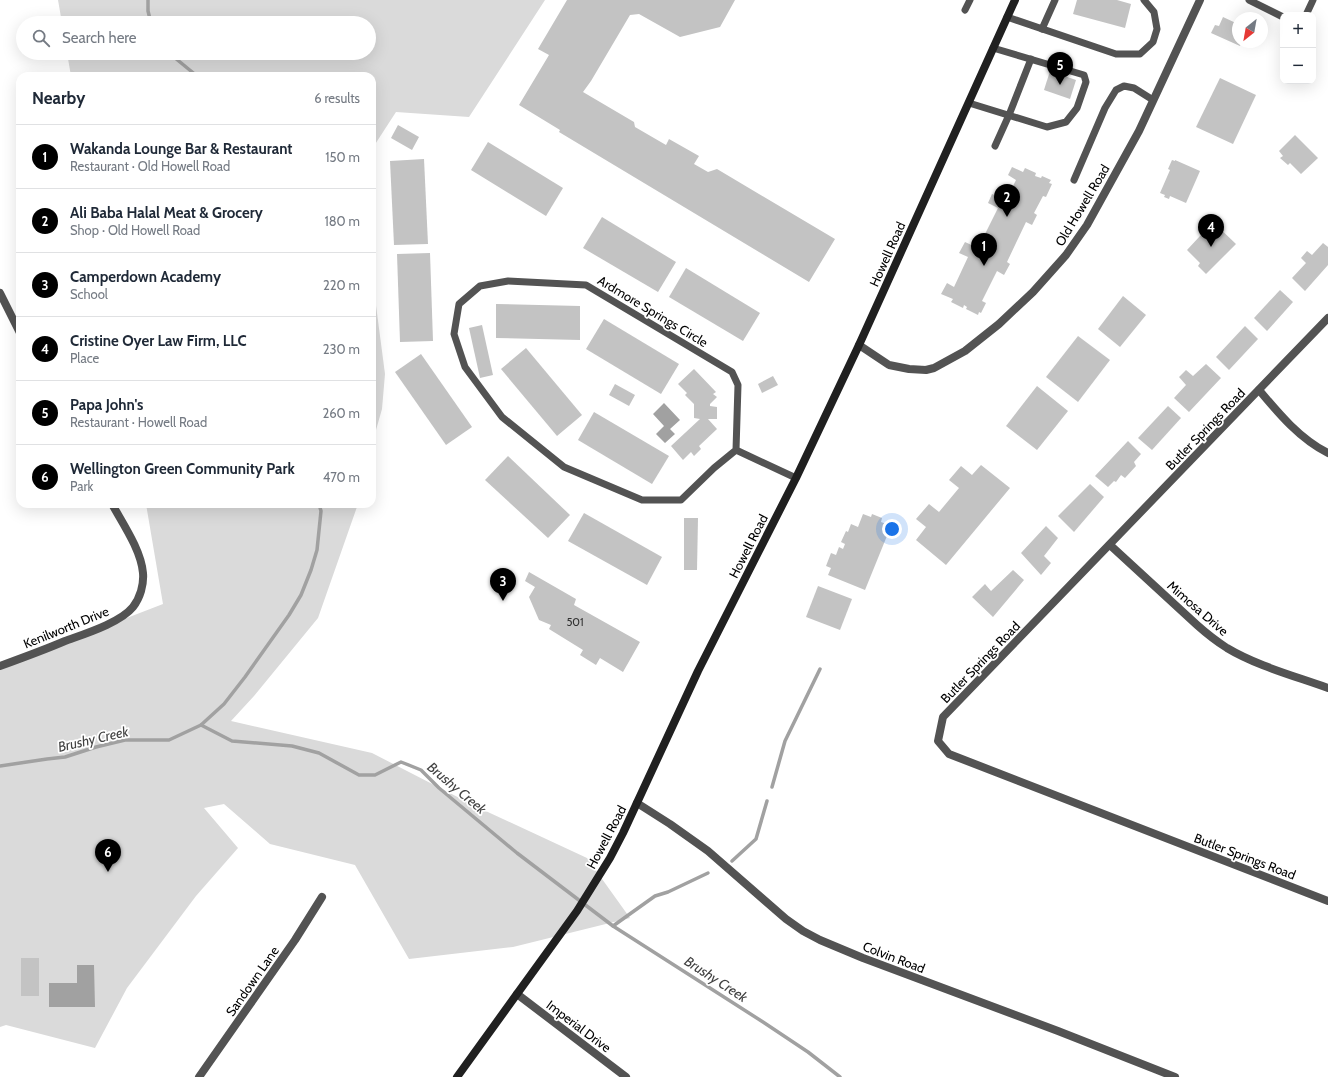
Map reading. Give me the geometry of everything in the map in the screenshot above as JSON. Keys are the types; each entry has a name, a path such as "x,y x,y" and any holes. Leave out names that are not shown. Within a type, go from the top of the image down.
{"main road":[{"name":"Howell Road","path":"457,1077 565,929 601,872 623,833 698,671 796,478 859,345 1015,0"}],"street":[{"name":"Old Howell Road","path":"859,345 889,365 909,370 926,370 934,368 965,351 999,324 1033,292 1061,261 1087,225 1139,131 1200,0"},
{"path":"0,293 16,324"},
{"name":"Butler Springs Road","path":"1328,318 943,717 938,741 949,754 1328,901"},
{"path":"1259,390 1273,408 1302,437 1328,453"},
{"name":"Kenilworth Drive","path":"0,666 100,628 122,616 133,607 138,598 143,580 143,572 139,556 114,508"},
{"name":"Mimosa Drive","path":"1110,545 1211,638 1227,648 1252,660 1328,688"},
{"name":"Colvin Road","path":"637,803 708,851 786,919 803,931 820,940 863,958 1058,1031 1172,1076"},
{"name":"Sandown Lane","path":"199,1077 296,940 322,897"},
{"name":"Imperial Drive","path":"517,994 626,1077"}],"lane":[{"path":"965,10 970,0"},
{"path":"1042,29 1055,0"},
{"path":"1249,0 1280,16"},
{"path":"1307,12 1313,0"},
{"path":"1007,17 1116,54 1140,54 1153,42 1157,29 1154,12 1148,2"},
{"path":"969,103 1046,127 1066,122 1077,108 1086,82 1084,75 993,48"},
{"path":"994,146 1009,115 1031,60"},
{"path":"1074,180 1105,108 1116,90 1124,86 1134,88 1153,100"},
{"name":"Ardmore Springs Circle","path":"508,281 586,285 732,372 738,385 736,450 714,468 681,500 642,500 564,467 502,417 465,368 454,334 459,304 480,286 508,281"},
{"path":"736,450 796,478"}],"shaded area":[{"path":"58,0 545,0 469,117 396,112 376,143 376,72 70,72 68,60 376,60 376,16 61,16"},
{"path":"376,305 385,374 382,409 376,430"},
{"path":"664,403 680,420 670,429 675,434 665,443 656,434 664,426 653,414"},
{"path":"147,508 357,508 318,618 254,696 231,721 372,753 477,807 587,858 630,918 513,947 409,959 355,865 270,844 224,804 204,808 238,848 196,896 127,988 95,1048 6,1025 0,1027 0,667 163,604"},
{"path":"77,965 94,965 95,1007 49,1007 49,983 77,983"}],"building":[{"path":"567,0 735,0 720,27 680,37 639,14 630,15 583,92 634,122 635,127 666,145 669,139 699,156 694,164 708,172 717,169 835,239 809,282 559,132 560,130 519,105 549,55 538,49"},
{"path":"1077,0 1117,0 1131,4 1125,28 1073,14"},
{"path":"1223,17 1232,21 1232,42 1211,33 1215,25 1219,26"},
{"path":"1050,71 1076,80 1070,99 1044,90"},
{"path":"1220,78 1256,95 1233,144 1196,127"},
{"path":"398,125 419,137 412,150 391,138"},
{"path":"1295,135 1318,158 1301,174 1290,163 1288,165 1280,158 1283,156 1279,151"},
{"path":"488,142 563,188 546,216 471,170"},
{"path":"424,159 428,244 394,245 390,161"},
{"path":"1172,160 1200,171 1186,203 1170,196 1169,199 1160,193 1170,170 1168,169"},
{"path":"1012,167 1023,172 1025,168 1036,173 1035,176 1041,178 1042,176 1051,180 1049,183 1052,184 1046,197 1043,196 1034,213 1037,215 1032,225 1026,222 1007,262 1010,264 1004,275 997,271 982,301 986,303 981,313 979,312 978,315 966,309 967,307 964,305 963,308 951,302 953,299 941,294 947,283 954,287 968,257 959,253 965,242 978,248 998,208 988,203 992,194 1006,200 1016,180 1008,175"},
{"path":"602,217 676,262 658,292 583,248"},
{"path":"1213,222 1236,244 1206,274 1198,266 1200,263 1187,250"},
{"path":"1323,243 1328,247 1328,265 1305,291 1292,278 1306,263 1301,258 1307,251 1312,255"},
{"path":"430,253 433,341 400,342 397,254"},
{"path":"686,268 760,313 743,341 669,297"},
{"path":"1280,290 1293,302 1267,331 1254,318"},
{"path":"1123,296 1146,315 1120,347 1098,329"},
{"path":"496,304 580,306 580,340 496,338"},
{"path":"604,319 679,364 661,394 586,349"},
{"path":"482,325 493,375 480,378 469,328"},
{"path":"1245,326 1258,339 1229,370 1216,357"},
{"path":"1078,336 1110,360 1078,402 1046,377"},
{"path":"526,348 582,415 557,436 501,369"},
{"path":"421,354 472,427 446,445 395,372"},
{"path":"1206,364 1221,378 1189,412 1174,398 1186,385 1179,377 1186,370 1193,376"},
{"path":"694,369 716,392 713,394 717,397 710,404 710,406 717,407 717,419 708,419 717,429 699,446 701,449 694,456 691,452 683,460 671,446 700,419 694,418 694,404 685,395 687,393 678,384"},
{"path":"773,376 778,385 762,393 758,384"},
{"path":"615,384 635,395 629,406 609,395"},
{"path":"1037,386 1068,411 1037,450 1006,426"},
{"path":"1168,406 1181,418 1152,450 1138,438"},
{"path":"594,412 669,456 652,484 578,440"},
{"path":"1128,441 1141,454 1134,462 1136,466 1125,478 1121,475 1116,482 1114,481 1108,487 1095,476"},
{"path":"508,456 570,515 548,538 485,480"},
{"path":"981,465 1010,488 946,565 916,540 926,527 916,519 929,504 939,512 959,488 949,480 961,466 972,475"},
{"path":"1090,484 1104,497 1074,532 1058,516"},
{"path":"584,513 662,557 647,585 568,541"},
{"path":"863,514 871,517 872,514 882,518 881,522 891,526 865,590 828,575 831,568 826,566 831,553 836,555 839,547 843,549 845,544 841,542 846,531 848,532 851,524 858,527"},
{"path":"684,518 698,518 697,570 684,570"},
{"path":"1046,526 1058,538 1044,556 1051,563 1041,575 1021,553"},
{"path":"1013,570 1024,580 993,617 972,597 985,584 991,591"},
{"path":"529,572 576,599 574,605 640,642 623,672 600,658 596,665 580,655 583,650 549,629 551,625 539,620 529,597 535,587 525,581"},
{"path":"818,586 852,599 840,630 806,617"},
{"path":"21,958 39,958 39,996 21,996"}],"waterway":[{"path":"148,0 149,16"},
{"path":"178,60 192,72"},
{"path":"0,766 65,757 125,740 169,740 201,725 224,704 245,677 289,615 301,595 317,550 320,508"},
{"path":"772,787 785,741 820,669"},
{"name":"Brushy Creek","path":"201,725 232,741 292,746 319,753 359,775 375,775 401,762 421,770 439,788 517,853 613,926 763,1022 808,1052 840,1077"},
{"path":"732,861 756,839 767,801"},
{"path":"613,926 655,896 668,892 708,873"}],"place":[{"name":"Papa John's","path":"1060,85"},
{"name":"Ali Baba Halal Meat & Grocery","path":"1007,217"},
{"name":"Cristine Oyer Law Firm, LLC","path":"1211,247"},
{"name":"Wakanda Lounge Bar & Restaurant","path":"984,266"},
{"name":"Camperdown Academy","path":"503,601"},
{"name":"Wellington Green Community Park","path":"108,872"}]}
